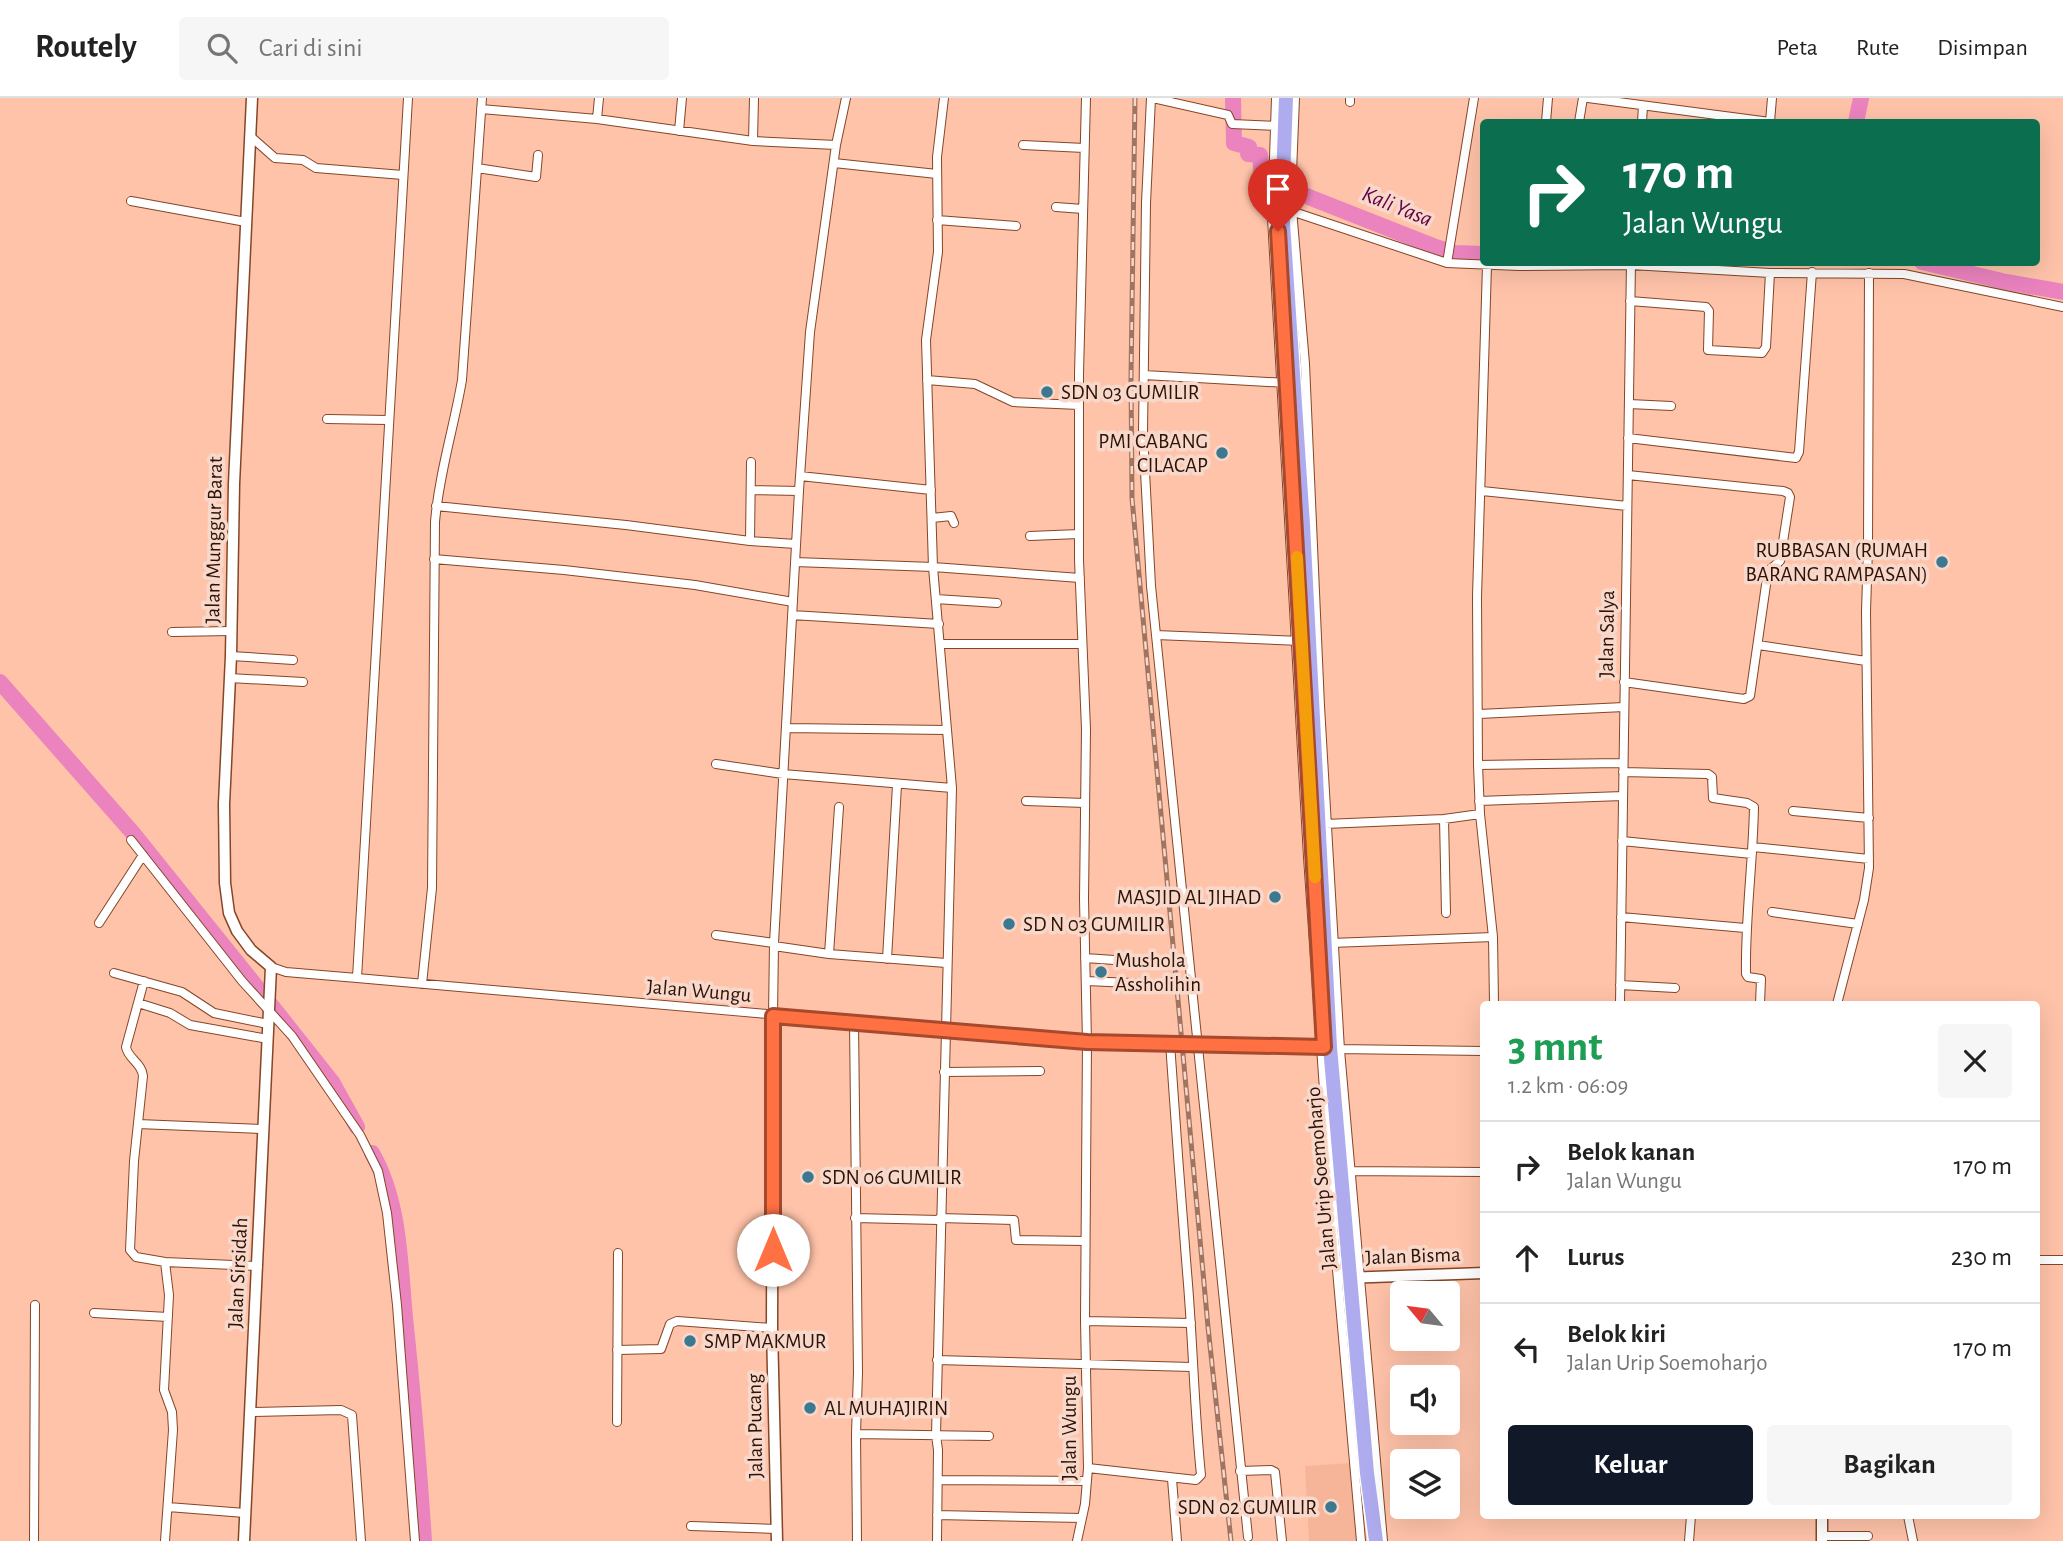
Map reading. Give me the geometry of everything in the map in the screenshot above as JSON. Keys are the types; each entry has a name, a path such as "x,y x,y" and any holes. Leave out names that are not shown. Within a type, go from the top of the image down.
{"highway":[{"name":"Jalan Urip Soemoharjo","path":"1278,98 1277,206 1285,383 1292,410 1323,823 1330,943 1329,1048 1346,1171 1364,1541"},
{"name":"Jalan Urip Soemoharjo","path":"1286,98 1298,640 1329,1048 1367,1473 1376,1541"}],"street":[{"name":"Jalan Munggur Barat","path":"252,98 234,484 231,656 224,804 229,913 237,931 251,950 271,967"},
{"path":"357,978 408,98"},
{"path":"422,984 432,888 436,506 462,380 482,98"},
{"path":"597,119 600,98"},
{"path":"679,131 682,98"},
{"path":"753,141 754,98"},
{"path":"773,1016 783,774 810,332 836,145 846,98"},
{"path":"937,1541 939,1219 951,788 933,567 927,333 937,266 934,174 944,98"},
{"path":"1086,98 1079,534 1086,729 1087,1042 1480,1051"},
{"path":"1248,1537 1151,586 1143,433 1146,203 1152,98 1228,115 1233,124 1277,126"},
{"path":"1295,98 1287,210 1307,413 1323,823 1444,819 1480,814"},
{"path":"1449,255 1474,98"},
{"path":"1546,119 1548,98"},
{"path":"1580,119 1583,98"},
{"path":"1588,98 1750,119"},
{"path":"1770,119 1772,98"},
{"path":"481,109 597,119 753,141 836,145"},
{"path":"250,136 275,158 303,160 317,169 403,175"},
{"path":"1023,145 1084,148"},
{"path":"477,169 536,177 538,155"},
{"path":"834,163 934,174"},
{"path":"131,201 246,222"},
{"path":"1056,207 1083,209"},
{"path":"1287,210 1480,263"},
{"path":"937,220 1016,226"},
{"path":"1487,266 1477,597 1478,765 1480,814 1493,937 1494,1001"},
{"name":"Jalan Salya","path":"1620,1001 1631,266"},
{"path":"1692,266 1753,268 1770,273 1904,274 2063,307"},
{"path":"1628,438 1796,458 1812,272"},
{"path":"1630,301 1707,307 1708,350 1762,353 1766,347 1770,273"},
{"path":"1838,1001 1868,882 1869,859 1866,661 1869,273"},
{"path":"1144,375 1285,383 1298,640 1156,635"},
{"path":"927,380 978,384 1013,402 1079,405"},
{"path":"1629,404 1671,406"},
{"path":"327,419 388,420"},
{"path":"750,541 753,490 751,462"},
{"path":"1624,682 1748,698 1752,691 1768,571 1780,561 1789,494 1783,491 1628,475"},
{"path":"800,476 931,490"},
{"path":"753,490 799,491"},
{"path":"1482,491 1627,506"},
{"path":"436,506 796,544"},
{"path":"932,518 951,516 954,523"},
{"path":"1030,536 1079,534"},
{"path":"434,559 695,585 793,602"},
{"path":"795,562 933,567 1080,578"},
{"path":"936,599 997,603"},
{"path":"792,615 939,624"},
{"path":"172,632 231,631"},
{"path":"941,643 1081,644"},
{"path":"1758,645 1866,661"},
{"path":"231,656 293,660"},
{"path":"229,678 303,682"},
{"path":"1479,715 1624,707"},
{"path":"786,728 947,730"},
{"path":"716,764 783,774 951,788"},
{"path":"1478,765 1623,767 1710,775 1713,798 1746,803 1754,807 1753,850 1745,928 1746,975 1762,978 1760,1001"},
{"path":"887,959 897,785"},
{"path":"1479,801 1622,796"},
{"path":"1026,800 1085,803"},
{"path":"829,954 839,807"},
{"path":"1793,811 1869,818"},
{"path":"1444,819 1446,914"},
{"path":"131,840 243,981 292,1036 352,1124 381,1179 397,1305 415,1541"},
{"path":"1622,841 1869,859"},
{"path":"99,923 143,855"},
{"path":"1772,912 1858,924"},
{"path":"1621,917 1745,928"},
{"path":"716,935 829,954 946,963"},
{"path":"1330,943 1493,937"},
{"path":"1085,958 1129,961"},
{"name":"Jalan Wungu","path":"271,967 286,972 1087,1042 1085,1321 1088,1468 1077,1541"},
{"name":"Jalan Sirsidah","path":"244,1541 271,967"},
{"path":"114,973 186,994 214,1013 268,1024"},
{"path":"144,981 126,1047 128,1054 143,1073 130,1225 131,1253 136,1257 165,1262 258,1266"},
{"path":"1086,981 1154,984"},
{"path":"1620,985 1675,988"},
{"path":"138,1003 170,1013 190,1025 268,1039"},
{"name":"Jalan Pucang","path":"773,1016 772,1328 777,1535"},
{"path":"854,1022 857,1541"},
{"path":"1088,1468 1172,1479 1196,1480 1201,1475 1178,1185 1170,1043"},
{"path":"1329,1048 1334,1236 1364,1541"},
{"path":"944,1072 1040,1071"},
{"path":"138,1124 264,1129"},
{"path":"1346,1171 1480,1172"},
{"path":"855,1218 1014,1220 1016,1240 1085,1241"},
{"path":"617,1422 618,1253"},
{"path":"2040,1260 2063,1260"},
{"path":"165,1262 169,1296 164,1390 172,1412 173,1430 165,1541"},
{"name":"Jalan Bisma","path":"1351,1277 1480,1273"},
{"path":"1351,1277 1383,1541"},
{"path":"34,1541 35,1305"},
{"path":"94,1313 168,1317"},
{"path":"617,1350 661,1349 670,1324 677,1321 772,1328"},
{"path":"1085,1321 1191,1323"},
{"path":"937,1360 1192,1367"},
{"path":"250,1412 341,1410 352,1415 361,1541"},
{"path":"856,1434 989,1436"},
{"path":"1241,1471 1271,1470 1276,1474 1282,1541"},
{"path":"1172,1479 1177,1541"},
{"path":"938,1480 1087,1481"},
{"path":"167,1507 245,1513"},
{"path":"937,1515 1082,1518"},
{"path":"1689,1541 1691,1519"},
{"path":"1822,1519 1822,1539 1868,1536"},
{"path":"1909,1519 1913,1541"},
{"path":"691,1526 777,1535"}],"shaded area":[{"name":"SDN 02 GUMILIR","path":"1352,1463 1360,1541 1309,1541 1305,1466"}],"waterway":[{"name":"Kali Yasa","path":"1233,98 1234,143 1249,147 1248,154 1260,155 1262,178 1269,187"},
{"path":"1857,119 1861,98"},
{"name":"Kali Yasa","path":"1296,192 1433,246 1455,253 1480,254"},
{"name":"Kali Yasa","path":"1939,266 2063,292"},
{"path":"0,682 132,832 267,1000 332,1082 357,1127"},
{"path":"372,1153 388,1192 400,1255 424,1541"}],"railway":[{"path":"1135,98 1132,498 1208,1327 1231,1541"}],"slow traffic":[{"path":"1297,557 1315,877"}],"place":[{"name":"SDN 03 GUMILIR","path":"1047,392"},
{"name":"PMI CABANG CILACAP","path":"1222,453"},
{"name":"RUBBASAN (RUMAH BARANG RAMPASAN)","path":"1942,562"},
{"name":"MASJID AL JIHAD","path":"1275,897"},
{"name":"SD N 03 GUMILIR","path":"1009,924"},
{"name":"Mushola Assholihin","path":"1101,972"},
{"name":"SDN 06 GUMILIR","path":"808,1177"},
{"name":"SMP MAKMUR","path":"690,1341"},
{"name":"AL MUHAJIRIN","path":"810,1408"},
{"name":"SDN 02 GUMILIR","path":"1331,1507"}],"route":[{"path":"773,1250 773,1016 1087,1042 1324,1047 1278,231"}]}
